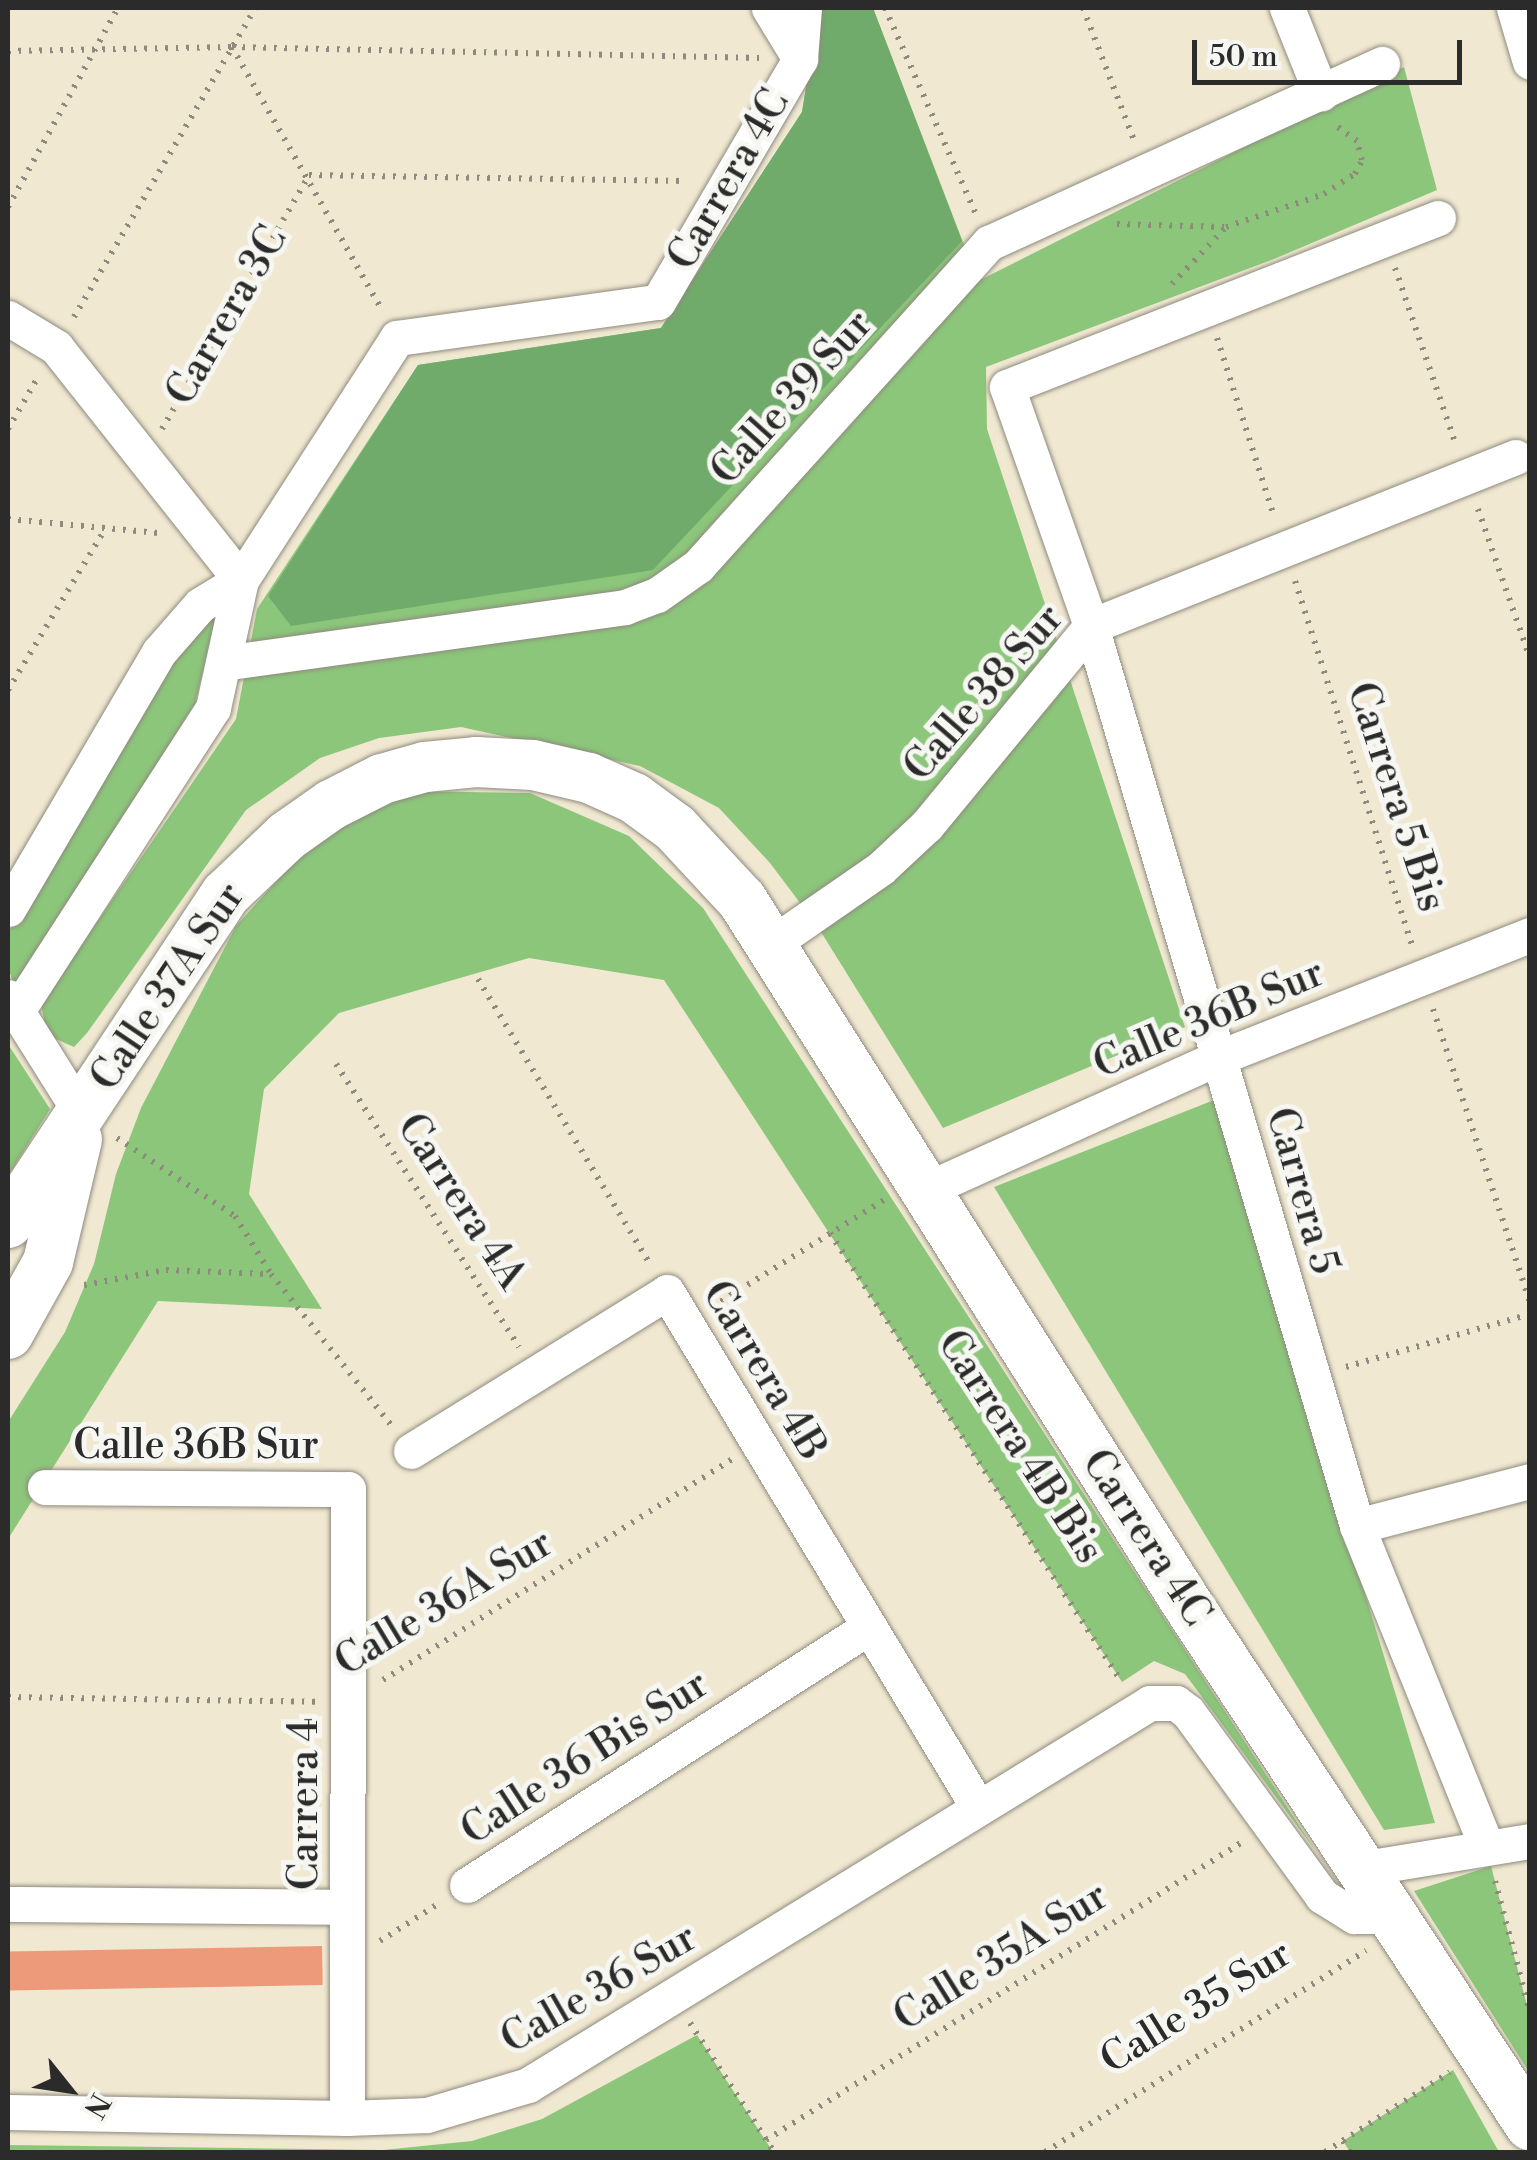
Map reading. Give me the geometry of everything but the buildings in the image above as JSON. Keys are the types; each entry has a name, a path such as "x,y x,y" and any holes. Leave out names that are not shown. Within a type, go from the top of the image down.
{"main road":[{"name":"Calle 37A Sur","path":"8,1224 95,1124 210,917 242,876 286,836 331,804 382,779 425,767 476,762 532,765 589,778 634,798 675,828 713,867 770,945"},
{"name":"Carrera 4C","path":"770,945 912,1191 1365,1868 1385,1931 1530,2125"},
{"path":"8,1334 48,1262 95,1124"}],"street":[{"name":"Carrera 4C","path":"769,8 800,59"},
{"name":"Carrera 4C","path":"396,338 658,302 800,59 804,8"},
{"path":"1288,8 1321,93"},
{"path":"1514,8 1530,62"},
{"name":"Calle 39 Sur","path":"222,663 625,607 657,595 698,566 989,243 1148,174 1382,64"},
{"path":"1208,308 1438,218"},
{"name":"Carrera 5","path":"1208,308 1008,387 1091,626 1357,1526 1486,1846"},
{"path":"8,318 56,348 146,456 241,580"},
{"path":"95,1124 12,1004 212,708 241,580 396,338"},
{"name":"Calle 38 Sur","path":"770,945 881,868 927,825 1091,626 1516,458"},
{"path":"8,910 159,652 200,605 241,580"},
{"name":"Calle 36B Sur","path":"912,1191 1220,1058 1530,935"},
{"path":"411,1451 667,1292"},
{"name":"Carrera 4B","path":"667,1292 978,1807"},
{"path":"1357,1526 1530,1481"},
{"name":"Calle 36B Sur","path":"44,1487 348,1489"},
{"name":"Carrera 4","path":"348,1489 348,2118"},
{"name":"Calle 36 Bis Sur","path":"467,1885 869,1627"},
{"path":"1150,1704 1188,1712 1322,1896 1337,1908 1385,1931"},
{"name":"Calle 36 Sur","path":"8,2112 348,2118 427,2114 528,2085 1150,1704"},
{"path":"1365,1868 1530,1840"},
{"path":"8,1904 347,1907"}],"path":[{"path":"8,207 118,8"},
{"path":"8,429 255,8"},
{"path":"885,8 989,243"},
{"path":"1084,8 1148,174"},
{"path":"232,47 308,175 396,338"},
{"path":"8,52 232,47 800,59"},
{"path":"1112,224 1226,227 1324,194 1355,174 1362,160 1357,142 1339,126 1312,117 1270,117"},
{"path":"308,175 728,182"},
{"name":"Carrera 3C","path":"146,456 308,175"},
{"path":"1165,292 1226,227"},
{"name":"Carrera 5 Bis","path":"1208,308 1530,1303"},
{"path":"8,519 209,538"},
{"path":"8,690 105,529"},
{"name":"Carrera 4B","path":"478,979 667,1292"},
{"name":"Carrera 4A","path":"336,1064 536,1373"},
{"path":"95,1124 235,1216 271,1274 411,1451"},
{"path":"686,1323 830,1233 912,1191"},
{"name":"Carrera 4B Bis","path":"830,1233 1150,1704"},
{"path":"70,1288 166,1270 271,1274"},
{"path":"1312,1377 1530,1314"},
{"name":"Calle 36A Sur","path":"8,1697 348,1703 758,1443"},
{"name":"Calle 35A Sur","path":"766,2140 1269,1826"},
{"path":"1486,1846 1530,2013"},
{"name":"Calle 36 Bis Sur","path":"348,1961 467,1885"},
{"name":"Calle 35 Sur","path":"1045,2152 1385,1931"},
{"path":"673,1998 774,2152"},
{"path":"1325,2152 1462,2065"},
{"path":"1343,2141 1350,2152"}],"green space":[{"path":"819,8 873,8 978,281 1404,67 1437,190 1274,259 986,367 987,429 1185,1027 943,1128 816,924 770,863 719,808 640,766 461,727 379,738 320,758 246,810 87,1033 74,1047 47,1035 41,1004 236,719 257,609 418,365 661,328 802,112"},
{"path":"819,8 873,8 962,241 653,570 291,626 268,596 418,365 661,328 802,112"},
{"path":"217,614 195,704 15,987 8,968 8,933 142,693 191,626"},
{"path":"408,791 530,793 629,836 703,908 1315,1850 1185,1674 1154,1661 1122,1682 664,980 529,958 339,1013 264,1089 249,1194 322,1309 158,1301 8,1539 8,1422 65,1332 94,1264 116,1174 141,1108 236,926 320,833"},
{"path":"8,1044 50,1109 8,1176"},
{"path":"1214,1100 1435,1823 1384,1830 994,1187"},
{"path":"1491,1866 1529,2013 1529,2072 1414,1891"},
{"path":"697,2035 773,2152 8,2152 8,2145 383,2150 472,2141 542,2119"},
{"path":"1453,2070 1499,2152 1350,2152 1343,2141"}]}
